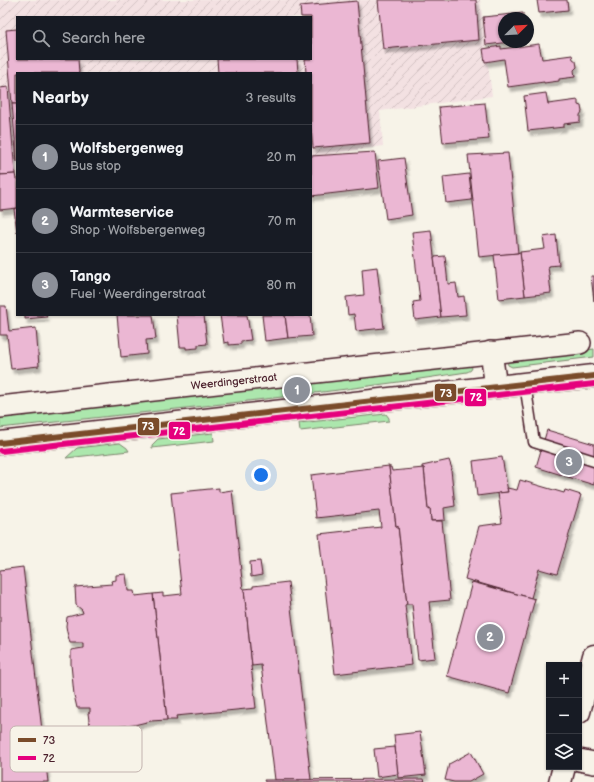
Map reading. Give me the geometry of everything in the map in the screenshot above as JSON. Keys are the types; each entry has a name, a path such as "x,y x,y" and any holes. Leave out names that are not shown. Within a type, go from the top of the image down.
{"main road":[{"path":"0,443 594,376"},
{"path":"582,701 594,656"},
{"path":"560,782 563,770"}],"street":[{"name":"Weerdingerstraat","path":"0,407 580,342"},
{"path":"491,352 496,387"},
{"path":"582,761 594,763"}],"lane":[{"path":"525,384 534,442 594,461"}],"shaded area":[{"path":"0,0 480,0 492,96 380,111 383,146 312,157 312,72 16,72 16,174 0,176"}],"green space":[{"path":"594,349 594,357 512,367 508,365 510,359"},
{"path":"470,364 472,368 467,372 409,381 234,403 0,428 0,416"},
{"path":"386,414 389,421 300,431 299,423"},
{"path":"213,433 214,441 152,448 152,445 158,439"},
{"path":"120,443 129,451 66,458 77,448"}],"building":[{"path":"378,0 476,0 479,40 383,49"},
{"path":"537,0 567,0 568,10 539,13"},
{"path":"357,1 370,143 313,148 312,72 306,72 305,60 312,60 312,16 301,16 300,6"},
{"path":"498,16 498,44 486,45 483,17"},
{"path":"16,29 16,60 78,60 79,72 16,72 16,104 12,104 6,30"},
{"path":"539,44 542,59 572,55 573,59 576,61 577,67 574,70 575,77 559,79 559,81 508,87 504,59 485,62 483,49 498,46 501,49 534,48 534,45"},
{"path":"217,60 297,60 298,72 218,72"},
{"path":"8,87 15,174 0,175 0,88"},
{"path":"546,93 548,104 578,100 578,105 581,106 582,112 580,115 580,122 564,124 564,127 528,131 524,96"},
{"path":"485,103 489,139 443,143 439,107"},
{"path":"12,104 16,104 16,150"},
{"path":"375,152 379,188 312,196 312,156"},
{"path":"508,153 518,253 479,257 468,155"},
{"path":"404,158 412,215 386,219 378,161"},
{"path":"15,174 16,208 0,210 0,175"},
{"path":"469,174 472,200 446,203 443,177"},
{"path":"16,208 16,225 14,209"},
{"path":"431,230 441,317 415,320 413,302 420,301 412,232"},
{"path":"556,235 559,265 548,266 551,293 525,296 520,252 545,249 543,237"},
{"path":"519,252 525,296 499,299 494,255"},
{"path":"445,256 448,284 456,283 458,297 464,296 466,315 441,317 434,257"},
{"path":"377,267 384,328 356,331 354,314 348,315 346,297 364,295 362,269"},
{"path":"591,276 594,276 594,301"},
{"path":"0,306 6,306 9,331 36,328 39,366 11,369 7,335 0,335"},
{"path":"25,316 47,317 25,319"},
{"path":"117,316 153,316 156,339 146,340 147,354 121,357"},
{"path":"177,316 204,316 207,344 198,345 198,348 186,349 186,347 180,347"},
{"path":"220,316 247,316 251,340 241,341 241,344 229,345 229,342 224,343"},
{"path":"262,316 285,316 288,338 265,341"},
{"path":"285,316 310,316 312,336 288,338"},
{"path":"547,430 594,444 594,485 536,467"},
{"path":"502,457 508,492 477,496 473,461"},
{"path":"449,460 452,469 455,506 444,508 445,520 431,521 430,509 428,510 424,468 422,468 422,466"},
{"path":"389,466 396,526 398,526 412,665 335,674 319,534 381,527 379,511 316,518 311,475"},
{"path":"389,467 391,467 392,471 424,468 428,510 430,509 431,521 442,521 450,600 429,602 435,658 418,660 412,604 407,604 398,526 396,526"},
{"path":"520,480 564,493 565,490 581,495 557,574 539,569 531,598 465,579 479,526 502,523 498,493 508,492 507,488 517,490"},
{"path":"219,488 219,492 232,490 256,708 176,716 177,720 167,720 153,594 163,593 163,596 182,594 171,493"},
{"path":"260,561 262,575 251,577 250,562"},
{"path":"23,567 41,726 10,726 10,772 47,772 48,782 0,782 0,570"},
{"path":"126,574 128,591 134,591 135,596 153,594 167,720 151,721 124,726 90,726 88,713 90,712 90,708 77,708 74,695 71,650 83,648 83,643 70,643 66,626 67,617 83,613 82,610 76,605 75,587 112,584 111,581 116,580 116,575"},
{"path":"288,582 311,780 275,780 261,665 252,666 244,589 253,588 253,586"},
{"path":"472,582 535,599 509,693 447,676"},
{"path":"420,732 426,775 398,778 394,735"},
{"path":"395,747 398,774 377,777 374,749"},
{"path":"471,752 483,774 469,782 454,782 445,780 449,764"},
{"path":"424,779 425,782 265,782 264,780"}],"transit line":[{"name":"73","path":"0,443 594,376"},
{"name":"72","path":"1,451 594,384"}],"place":[{"name":"Wolfsbergenweg","path":"297,390"},
{"name":"Tango","path":"569,462"},
{"name":"Warmteservice","path":"490,637"}]}
